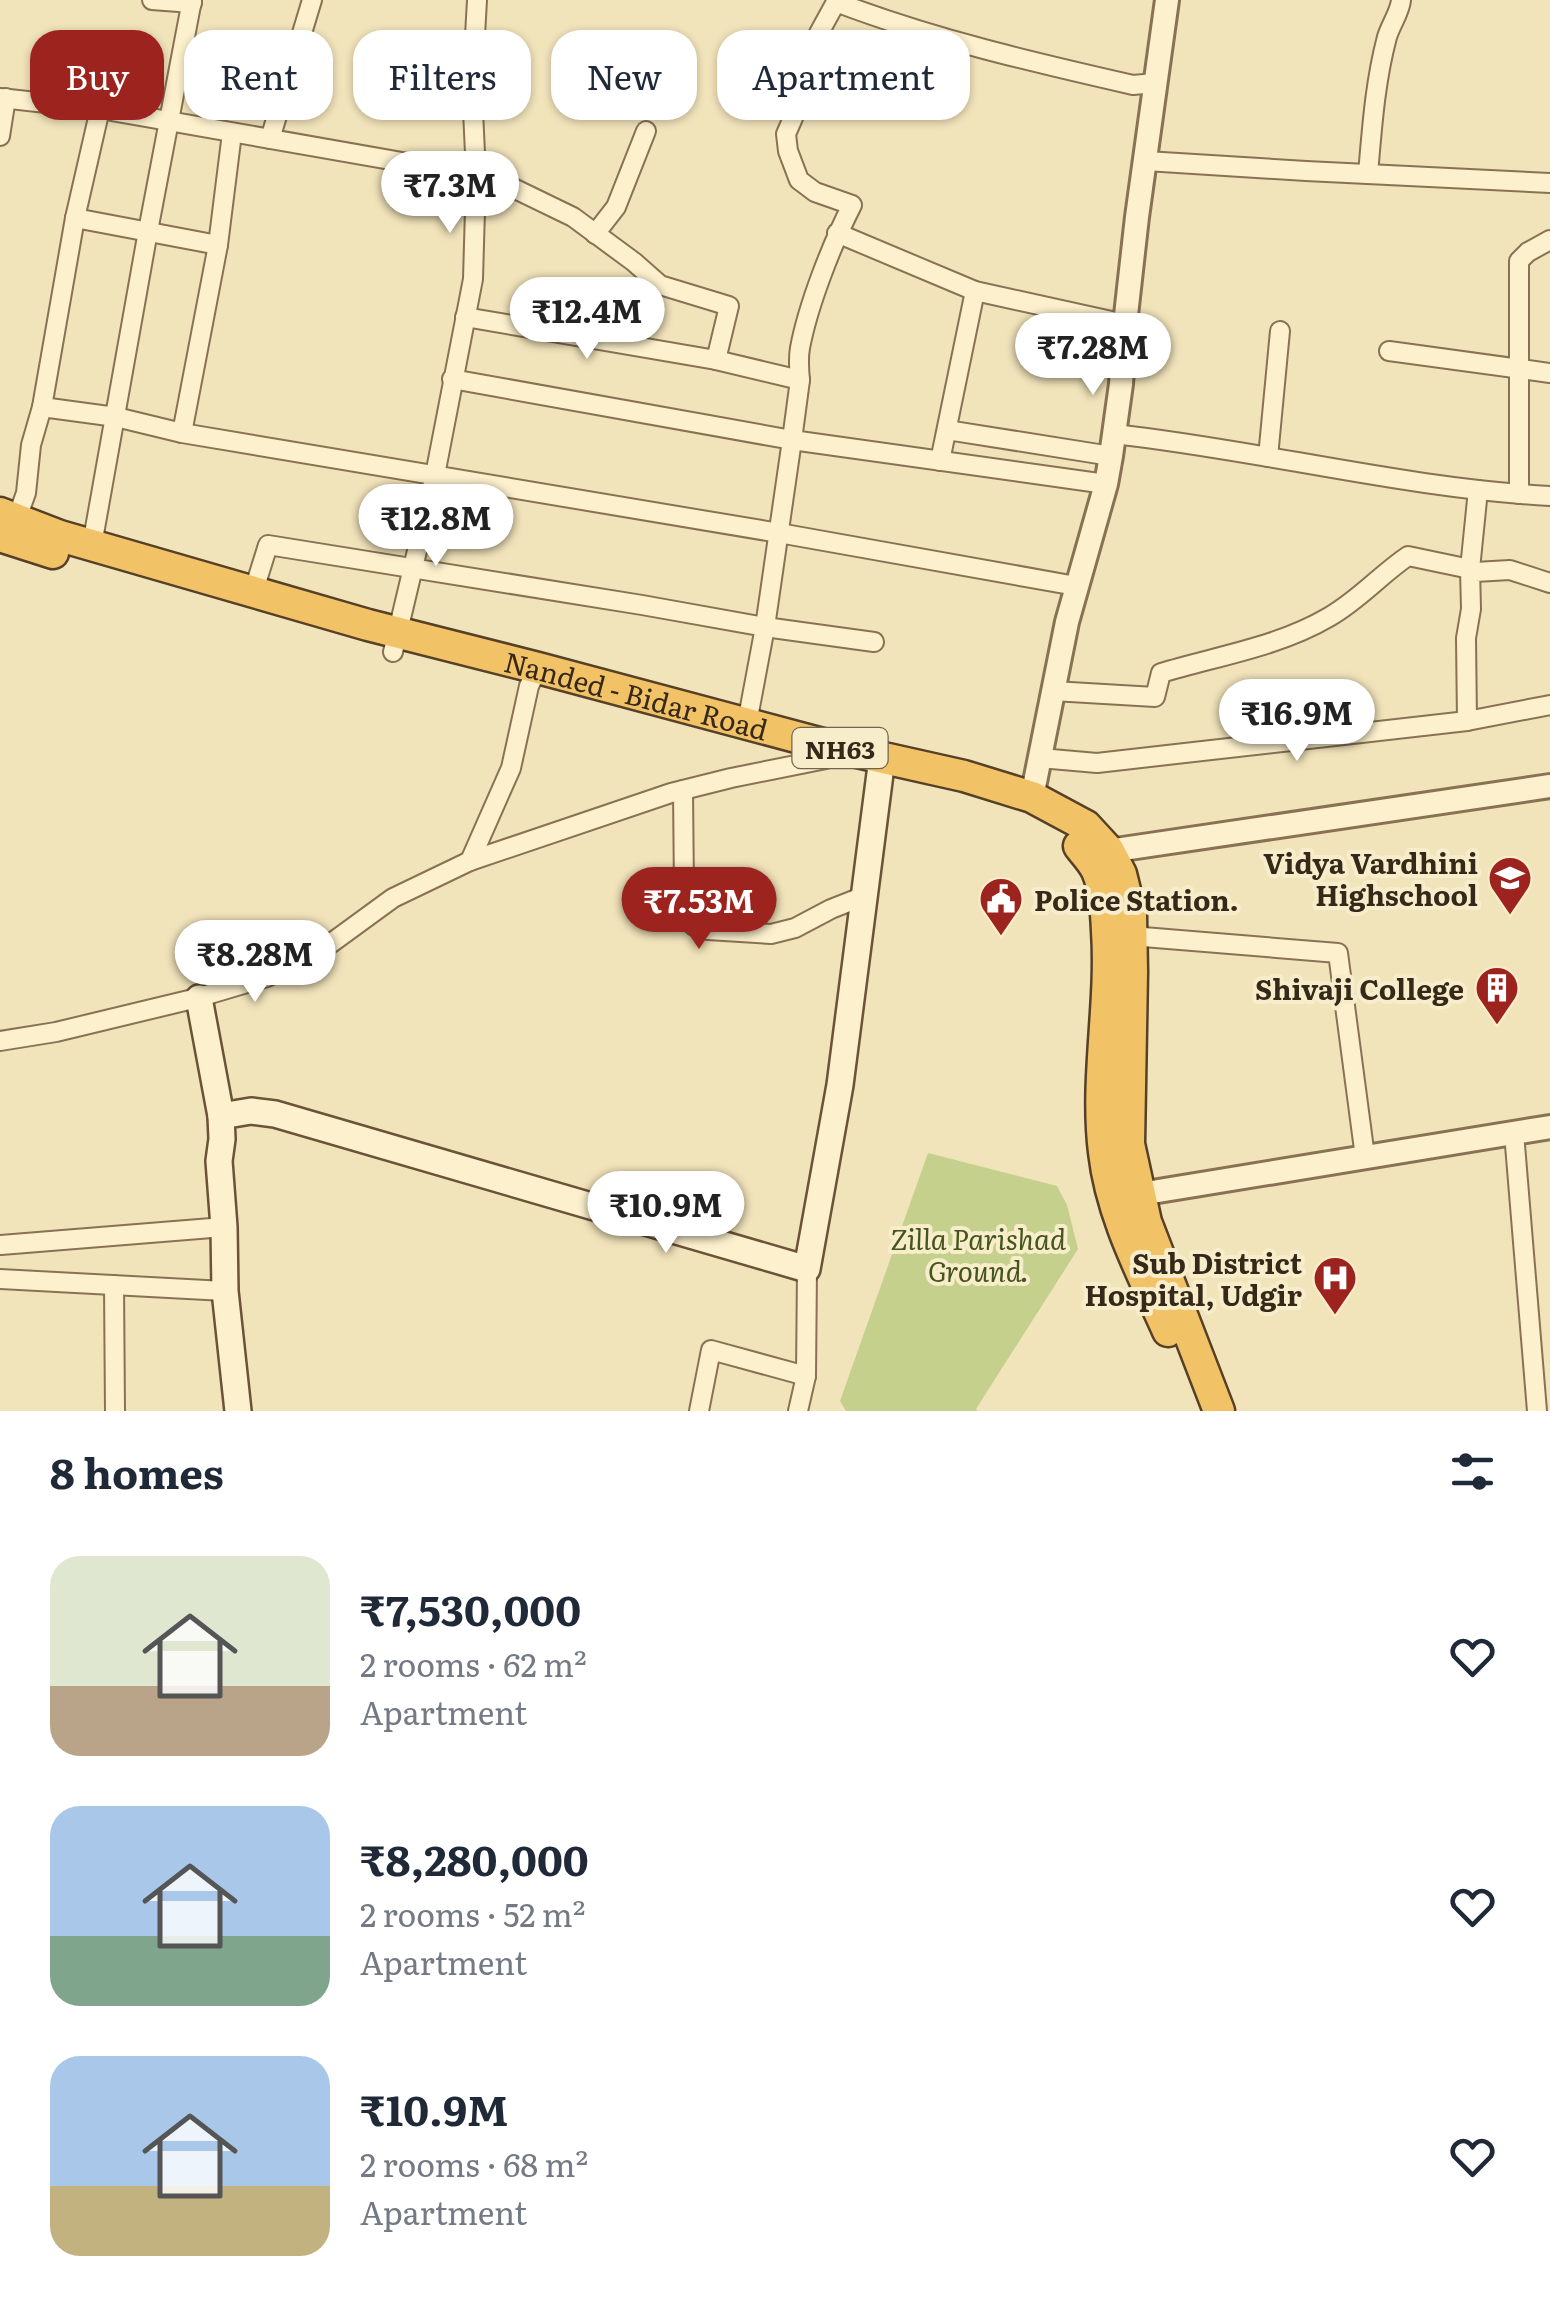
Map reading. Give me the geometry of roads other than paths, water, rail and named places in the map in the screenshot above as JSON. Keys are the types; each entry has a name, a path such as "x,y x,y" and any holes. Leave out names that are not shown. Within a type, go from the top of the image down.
{"highway":[{"name":"Nanded - Bidar Road","path":"5,522 253,593 396,642"},
{"name":"Nanded - Bidar Road","path":"5,522 396,642 826,759 964,776 1032,798 1086,826 1108,851 1121,874 1131,915 1128,1144 1146,1222 1219,1411"},
{"name":"Nanded - Bidar Road","path":"533,677 746,723 881,764 1015,806 1053,826 1078,846 1096,867 1105,896 1108,945 1100,1114 1104,1155 1126,1238 1204,1411"}],"main road":[{"path":"221,1116 251,1111 275,1114 807,1268 840,1085 881,764"},
{"path":"199,998 221,1116 219,1161 225,1291 238,1411"}],"street":[{"path":"92,545 192,2 152,0"},
{"path":"270,139 312,0"},
{"path":"396,642 473,279 476,175 472,89 477,0"},
{"path":"1032,798 1076,586 1106,484 1113,445 1167,0"},
{"path":"1368,174 1376,94 1387,37 1402,6 1401,0"},
{"path":"746,723 779,533 800,380 799,352 838,234 852,205 815,192 799,180 786,134 809,80 819,33 834,1 896,25 986,50 1133,84 1155,84"},
{"path":"0,136 3,98 30,101"},
{"path":"5,522 26,492 31,445 42,407 75,218 97,120"},
{"path":"154,120 476,175 508,186 572,217 660,285 728,306 716,360"},
{"path":"595,234 616,207 646,132"},
{"path":"182,433 218,245 232,133"},
{"path":"1146,160 1550,183"},
{"path":"75,218 218,245"},
{"path":"838,234 975,290 1125,324"},
{"path":"1519,494 1518,262 1550,240"},
{"path":"940,461 975,290"},
{"path":"465,317 716,360 800,380"},
{"path":"1268,457 1280,331"},
{"path":"1389,351 1550,373"},
{"path":"452,379 792,440 1106,484"},
{"path":"42,407 1076,586"},
{"path":"946,430 1113,445 1170,440 1478,490 1550,496"},
{"path":"1467,721 1466,638 1478,490"},
{"path":"253,593 268,545 874,642"},
{"path":"1054,691 1155,697 1161,673 1283,639 1328,618 1359,598 1408,556 1475,572 1510,570 1550,583"},
{"path":"470,860 510,768 533,677"},
{"path":"1040,758 1097,763 1467,721 1550,705"},
{"path":"0,1041 56,1032 199,998 266,977 319,952 393,898 470,860 683,790 826,759"},
{"path":"1108,851 1550,786"},
{"path":"683,790 686,918 694,926 770,934 795,928 864,896"},
{"path":"1131,936 1338,953 1365,1157"},
{"path":"1140,1194 1550,1127"},
{"path":"1514,1133 1537,1411"},
{"path":"1,1245 224,1227"},
{"path":"798,1411 806,1376 807,1268"},
{"path":"0,1279 225,1291"},
{"path":"114,1285 115,1411"},
{"path":"699,1411 711,1350 806,1376"}],"place":[{"name":"Vidya Vardhini Highschool","path":"1510,916"},
{"name":"Police Station.","path":"1001,937"},
{"name":"Shivaji College","path":"1497,1026"},
{"name":"Sub District Hospital, Udgir","path":"1335,1316"}],"park label":[{"name":"Zilla Parishad Ground.","path":"978,1254"}]}
